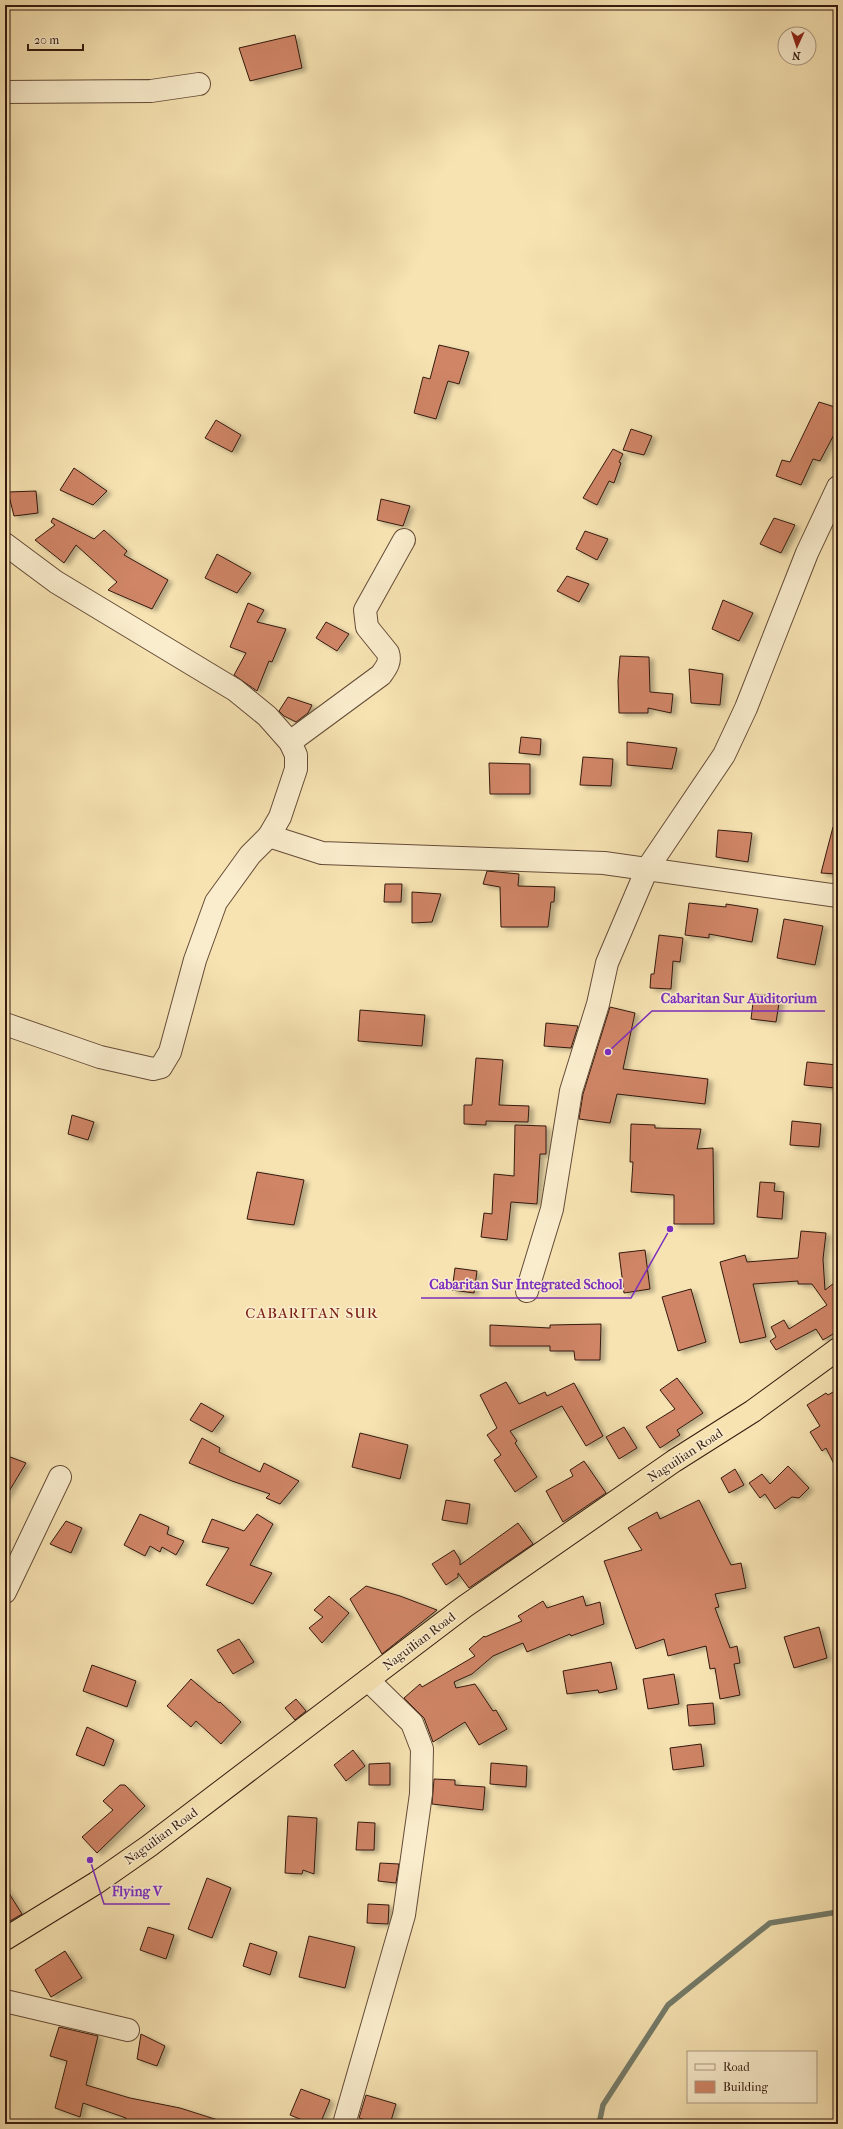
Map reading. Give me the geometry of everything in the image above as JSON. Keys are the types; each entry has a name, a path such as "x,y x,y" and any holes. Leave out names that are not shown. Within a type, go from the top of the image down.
{"highway":[{"name":"Naguilian Road","path":"5,1939 96,1883 149,1846 300,1733 464,1607 674,1461 753,1411 838,1349"}],"street":[{"path":"5,92 151,91 199,84"},
{"path":"527,1291 552,1208 571,1091 598,1004 607,963 647,869 724,754 746,708 807,554 838,487"},
{"path":"290,742 381,675 387,666 390,658 388,653 367,627 365,610 404,540"},
{"path":"5,544 56,582 235,690 267,716 290,742 296,755 296,769 280,817 269,836 250,855 216,902 195,960 170,1052 161,1067 153,1069 100,1057 5,1024"},
{"path":"269,836 322,854 557,860 604,863 838,896"},
{"path":"5,1592 60,1478"},
{"path":"344,2124 404,1915 421,1794 422,1749 412,1723 368,1680"},
{"path":"5,2002 128,2030"}],"building":[{"path":"295,35 302,68 250,81 239,48"},
{"path":"439,345 469,352 459,384 448,381 436,419 414,413 423,377 430,379"},
{"path":"819,402 838,408 838,427 820,461 813,459 801,485 776,476 782,460 790,462"},
{"path":"216,420 241,435 232,452 205,438"},
{"path":"631,429 652,436 644,455 623,450"},
{"path":"613,449 623,454 619,462 621,463 614,483 609,481 597,505 583,498"},
{"path":"74,468 107,491 93,505 60,490"},
{"path":"36,491 38,513 14,516 8,492"},
{"path":"381,499 410,506 403,526 377,520"},
{"path":"53,518 94,539 104,530 127,551 124,555 168,580 152,609 108,590 117,582 76,545 64,563 35,540 55,525 51,522"},
{"path":"774,518 795,525 781,553 760,544"},
{"path":"585,531 608,539 597,560 576,549"},
{"path":"217,554 251,573 237,593 205,578"},
{"path":"567,576 589,584 579,602 557,591"},
{"path":"723,600 753,613 739,641 712,629"},
{"path":"248,603 264,610 257,622 286,629 272,662 269,661 257,691 234,675 246,653 230,647"},
{"path":"326,622 349,634 337,651 316,638"},
{"path":"620,656 649,657 650,692 673,694 671,713 648,708 648,713 619,713 618,681"},
{"path":"689,669 723,674 720,705 691,703"},
{"path":"288,697 312,705 308,713 296,722 284,716 279,711"},
{"path":"521,737 541,739 540,755 519,753"},
{"path":"627,742 677,748 672,769 627,765"},
{"path":"583,757 613,759 611,786 580,785"},
{"path":"489,763 530,764 530,794 490,794"},
{"path":"833,827 838,827 838,874 821,873"},
{"path":"718,830 752,833 748,862 716,857"},
{"path":"487,871 519,874 518,886 555,887 554,902 551,902 548,927 501,927 500,887 483,884"},
{"path":"385,884 402,884 401,902 384,902"},
{"path":"412,892 441,894 432,922 412,923"},
{"path":"689,903 726,907 726,904 758,909 752,942 709,934 709,938 685,935"},
{"path":"784,919 823,926 815,965 777,958"},
{"path":"659,935 683,938 680,962 673,961 671,989 650,988 651,974 654,974"},
{"path":"754,994 780,997 776,1022 751,1019"},
{"path":"610,1007 635,1013 623,1069 708,1079 705,1104 617,1094 610,1123 579,1119 583,1094"},
{"path":"360,1010 425,1015 422,1046 358,1041"},
{"path":"546,1023 578,1026 571,1048 544,1046"},
{"path":"476,1058 503,1060 499,1105 529,1106 528,1122 486,1121 486,1125 464,1124 464,1105 472,1105"},
{"path":"807,1062 837,1065 835,1088 804,1085"},
{"path":"72,1115 94,1122 88,1140 68,1134"},
{"path":"792,1121 821,1124 819,1147 790,1145"},
{"path":"631,1124 655,1125 655,1128 701,1129 697,1149 713,1148 714,1224 674,1224 674,1195 631,1192 633,1162 630,1162"},
{"path":"515,1125 546,1126 546,1154 540,1154 537,1204 511,1202 507,1240 481,1237 484,1213 492,1214 494,1174 514,1176"},
{"path":"257,1172 304,1180 294,1225 247,1219"},
{"path":"760,1182 775,1183 774,1191 784,1192 782,1219 757,1217"},
{"path":"801,1231 826,1233 823,1259 825,1290 838,1280 838,1331 823,1340 816,1329 776,1350 770,1341 776,1337 771,1327 784,1320 789,1329 827,1305 812,1284 798,1284 798,1281 753,1284 766,1337 740,1343 720,1262 745,1255 747,1262 798,1258"},
{"path":"645,1250 650,1289 624,1293 619,1253"},
{"path":"455,1268 477,1271 474,1293 452,1290"},
{"path":"691,1289 706,1342 678,1351 662,1297"},
{"path":"601,1324 600,1360 575,1360 574,1351 550,1351 550,1346 490,1346 490,1325 550,1328 550,1325"},
{"path":"677,1378 703,1413 677,1430 680,1435 660,1448 646,1427 675,1409 660,1390"},
{"path":"506,1382 519,1404 545,1392 547,1396 574,1383 603,1436 586,1446 562,1406 510,1431 517,1441 515,1443 537,1477 515,1492 494,1460 501,1455 487,1435 497,1428 480,1395"},
{"path":"838,1389 838,1472 826,1448 822,1451 810,1432 820,1426 807,1405 826,1393 828,1395"},
{"path":"201,1403 224,1416 212,1432 190,1420"},
{"path":"624,1427 637,1448 619,1459 606,1437"},
{"path":"360,1433 408,1445 400,1479 352,1467"},
{"path":"202,1438 220,1448 219,1452 260,1472 264,1463 299,1481 280,1504 266,1498 270,1494 232,1481 189,1463"},
{"path":"5,1455 26,1463 5,1498"},
{"path":"584,1461 606,1493 563,1522 546,1491 573,1476 570,1470"},
{"path":"788,1466 809,1488 799,1498 792,1497 775,1509 765,1494 760,1498 749,1483 762,1474 770,1484"},
{"path":"735,1469 744,1485 729,1493 721,1478"},
{"path":"446,1500 470,1504 467,1524 442,1520"},
{"path":"699,1500 731,1565 741,1563 746,1588 715,1594 719,1607 715,1608 730,1648 737,1646 740,1663 734,1664 740,1695 720,1699 715,1668 710,1669 706,1646 668,1656 664,1639 636,1649 604,1561 642,1550 628,1528 657,1512 660,1519"},
{"path":"140,1514 169,1527 167,1534 184,1541 176,1555 162,1547 160,1552 150,1546 145,1556 124,1545"},
{"path":"257,1514 273,1524 250,1565 272,1573 253,1604 206,1585 229,1548 202,1542 212,1519 244,1531"},
{"path":"66,1521 82,1528 71,1553 50,1544"},
{"path":"518,1523 533,1544 469,1588 458,1573 458,1577 446,1585 432,1564 454,1550 460,1560 460,1565"},
{"path":"366,1586 400,1596 437,1610 382,1654 350,1599"},
{"path":"329,1596 349,1613 322,1643 309,1628 323,1617 314,1610"},
{"path":"583,1596 586,1606 600,1602 604,1624 571,1636 570,1634 527,1652 523,1643 493,1656 472,1674 454,1682 456,1688 475,1684 493,1711 496,1710 507,1729 479,1745 465,1722 433,1742 424,1718 404,1698 420,1684 422,1687 475,1656 469,1649 484,1636 485,1637 522,1621 518,1616 543,1601 547,1608"},
{"path":"819,1627 827,1658 794,1668 784,1637"},
{"path":"239,1639 254,1662 233,1674 217,1650"},
{"path":"611,1662 617,1689 599,1693 598,1690 567,1694 563,1671"},
{"path":"92,1665 136,1681 127,1707 83,1691"},
{"path":"674,1674 679,1704 648,1709 643,1679"},
{"path":"191,1679 219,1703 220,1702 241,1722 221,1744 196,1721 191,1727 167,1706"},
{"path":"296,1699 306,1711 295,1720 285,1708"},
{"path":"713,1703 715,1724 689,1726 687,1705"},
{"path":"87,1727 114,1740 104,1766 76,1755"},
{"path":"701,1744 704,1766 673,1770 670,1748"},
{"path":"353,1750 365,1766 346,1781 334,1765"},
{"path":"390,1763 390,1785 369,1785 369,1764"},
{"path":"491,1763 527,1766 526,1787 490,1784"},
{"path":"434,1779 455,1780 455,1785 485,1787 483,1810 432,1804"},
{"path":"120,1785 125,1785 145,1806 97,1853 82,1837 113,1810 103,1801"},
{"path":"288,1816 317,1818 314,1874 303,1870 302,1874 285,1873"},
{"path":"358,1822 375,1823 374,1850 356,1850"},
{"path":"380,1863 399,1864 396,1883 378,1881"},
{"path":"207,1878 231,1888 212,1938 188,1929"},
{"path":"5,1887 22,1914 5,1924"},
{"path":"368,1904 389,1905 388,1924 367,1923"},
{"path":"148,1927 174,1935 166,1959 140,1950"},
{"path":"309,1936 355,1947 345,1988 299,1977"},
{"path":"250,1943 277,1952 270,1975 243,1966"},
{"path":"65,1951 82,1978 51,1997 35,1970"},
{"path":"59,2027 98,2036 86,2085 130,2098 180,2108 221,2121 220,2124 125,2124 126,2118 83,2103 80,2117 55,2108 67,2061 50,2056"},
{"path":"141,2034 165,2046 157,2066 137,2059"},
{"path":"301,2089 330,2100 320,2124 312,2124 290,2115"},
{"path":"366,2095 396,2104 390,2124 378,2124 359,2118"}],"waterway":[{"path":"599,2124 603,2105 668,2005 770,1923 838,1912"}],"place":[{"name":"Cabaritan Sur Auditorium","path":"608,1052"},
{"name":"Cabaritan Sur Integrated School","path":"670,1229"},
{"name":"Flying V","path":"90,1860"}],"district":[{"name":"CABARITAN SUR","path":"312,1313"}]}
